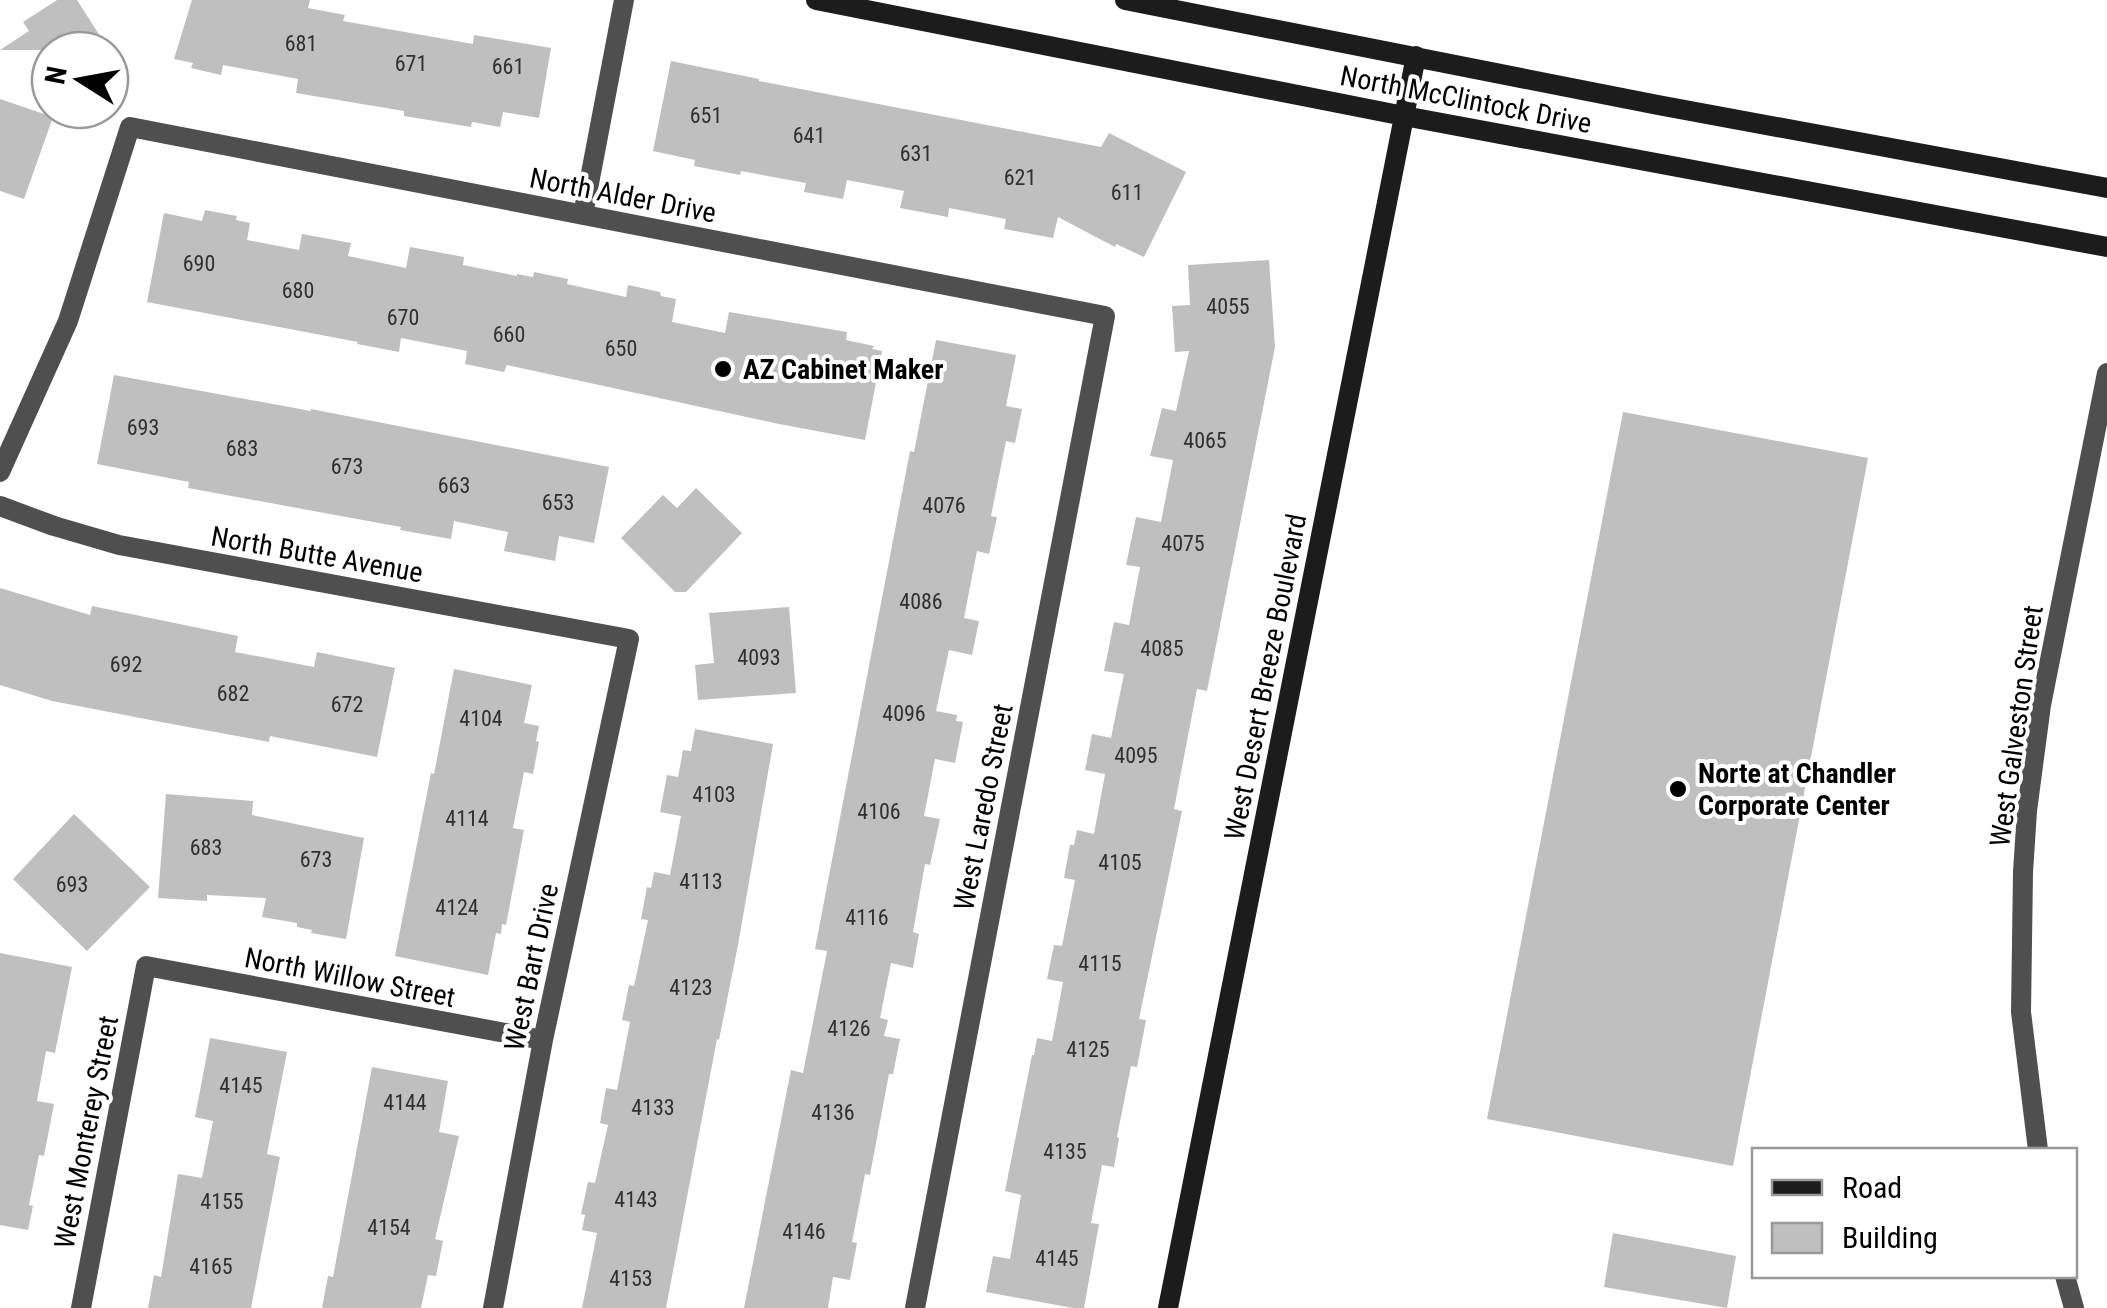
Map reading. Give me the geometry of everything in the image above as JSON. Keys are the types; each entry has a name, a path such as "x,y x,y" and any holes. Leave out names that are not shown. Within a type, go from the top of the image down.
{"main road":[{"name":"North McClintock Drive","path":"816,0 2107,248"},
{"name":"North McClintock Drive","path":"1125,0 2107,188"},
{"name":"West Desert Breeze Boulevard","path":"1168,1308 1416,56"}],"street":[{"path":"583,215 624,0"},
{"name":"North Alder Drive","path":"0,472 68,321 130,127 1104,316"},
{"name":"West Laredo Street","path":"914,1308 1104,316"},
{"name":"West Galveston Street","path":"2038,1148 2021,1012 2027,812 2041,705 2107,373"},
{"name":"North Butte Avenue","path":"0,506 119,545 629,639"},
{"name":"West Bart Drive","path":"493,1308 543,1040 629,639"},
{"name":"North Willow Street","path":"146,966 543,1040"},
{"name":"West Monterey Street","path":"80,1308 146,966"},
{"path":"2066,1278 2074,1308"}],"building":[{"path":"57,0 77,0 96,30 30,30 30,50 0,50 29,31 23,22"},
{"path":"192,0 310,0 308,8 345,15 343,21 473,44 474,35 551,48 539,118 503,112 500,127 472,122 471,127 296,93 298,79 223,65 221,75 191,68 193,63 174,59"},
{"path":"671,61 1101,147 1109,133 1186,172 1144,257 1116,244 1115,247 1058,217 1053,238 1004,229 1006,219 949,208 948,217 900,208 904,191 847,180 843,199 804,192 806,183 694,166 695,160 653,151"},
{"path":"0,99 30,109 30,130 48,130 24,199 0,191"},
{"path":"205,210 237,216 236,220 250,223 247,240 299,250 302,234 351,243 348,256 406,268 410,247 464,257 463,265 517,276 533,277 534,272 626,297 628,285 660,292 661,296 676,299 672,322 725,333 729,312 847,332 846,340 882,351 865,440 507,365 504,372 465,364 467,351 401,338 399,352 147,302 164,213 202,221"},
{"path":"1269,260 1275,347 1207,691 1197,689 1174,809 1182,811 1139,1019 1146,1020 1137,1067 1131,1066 1114,1167 1102,1165 1091,1223 1099,1224 1084,1308 986,1292 993,1256 1010,1259 1021,1195 1005,1191 1032,1055 1037,1038 1052,1041 1063,982 1047,979 1054,945 1062,946 1075,880 1064,878 1070,845 1074,845 1077,830 1094,834 1105,774 1085,770 1092,734 1111,738 1124,674 1104,671 1114,622 1129,625 1140,567 1126,565 1136,517 1161,522 1173,460 1150,456 1162,408 1176,411 1189,351 1175,352 1172,306 1190,305 1188,265"},
{"path":"936,340 1016,355 1006,406 1022,409 1015,443 1006,441 991,516 997,517 989,554 977,551 964,618 979,621 972,655 949,650 936,711 957,715 956,721 963,722 955,763 935,759 924,816 940,819 930,865 925,864 913,932 919,934 913,968 891,963 880,1018 888,1020 884,1036 900,1039 893,1074 889,1074 870,1175 865,1174 852,1242 857,1243 850,1280 833,1277 828,1308 744,1308 791,1070 803,1073 827,951 815,949 910,451 914,452"},
{"path":"114,375 609,467 594,543 559,536 555,561 504,551 508,532 454,521 451,539 188,488 189,482 97,464"},
{"name":"Norte at Chandler Corporate Center","path":"1623,412 1868,458 1733,1166 1487,1119"},
{"path":"696,488 742,533 686,592 675,592 621,538 663,495 677,508"},
{"path":"0,588 90,615 92,606 238,636 235,652 314,667 317,652 395,668 377,757 270,736 269,742 161,722 52,701 0,685"},
{"path":"789,607 796,693 698,700 695,665 714,663 709,613"},
{"path":"454,669 532,685 524,723 539,726 533,774 524,772 513,828 524,830 506,925 502,924 501,934 496,933 488,975 395,956"},
{"path":"695,729 773,744 738,945 666,1308 582,1308 597,1233 582,1230 585,1215 581,1214 588,1182 595,1183 608,1125 600,1123 606,1088 617,1090 630,1022 622,1020 629,985 634,986 648,920 641,919 647,887 651,888 654,872 670,875 681,816 660,812 667,775 678,777 683,750 691,751"},
{"path":"166,794 253,801 252,815 364,838 346,939 311,933 312,930 297,927 297,923 262,917 266,898 158,898"},
{"path":"74,814 150,887 87,951 13,879"},
{"path":"0,953 72,967 55,1053 46,1051 37,1101 54,1104 44,1156 39,1155 28,1230 0,1225"},
{"path":"210,1038 287,1052 267,1154 280,1157 251,1308 148,1308 154,1275 161,1277 178,1174 202,1178 213,1121 195,1117"},
{"path":"372,1067 448,1081 439,1132 459,1136 435,1239 443,1241 436,1276 428,1275 421,1308 322,1308 328,1276 333,1277"},
{"path":"1613,1233 1736,1256 1727,1308 1604,1287"}],"place":[{"name":"AZ Cabinet Maker","path":"723,369"},
{"name":"Norte at Chandler Corporate Center","path":"1678,789"}]}
